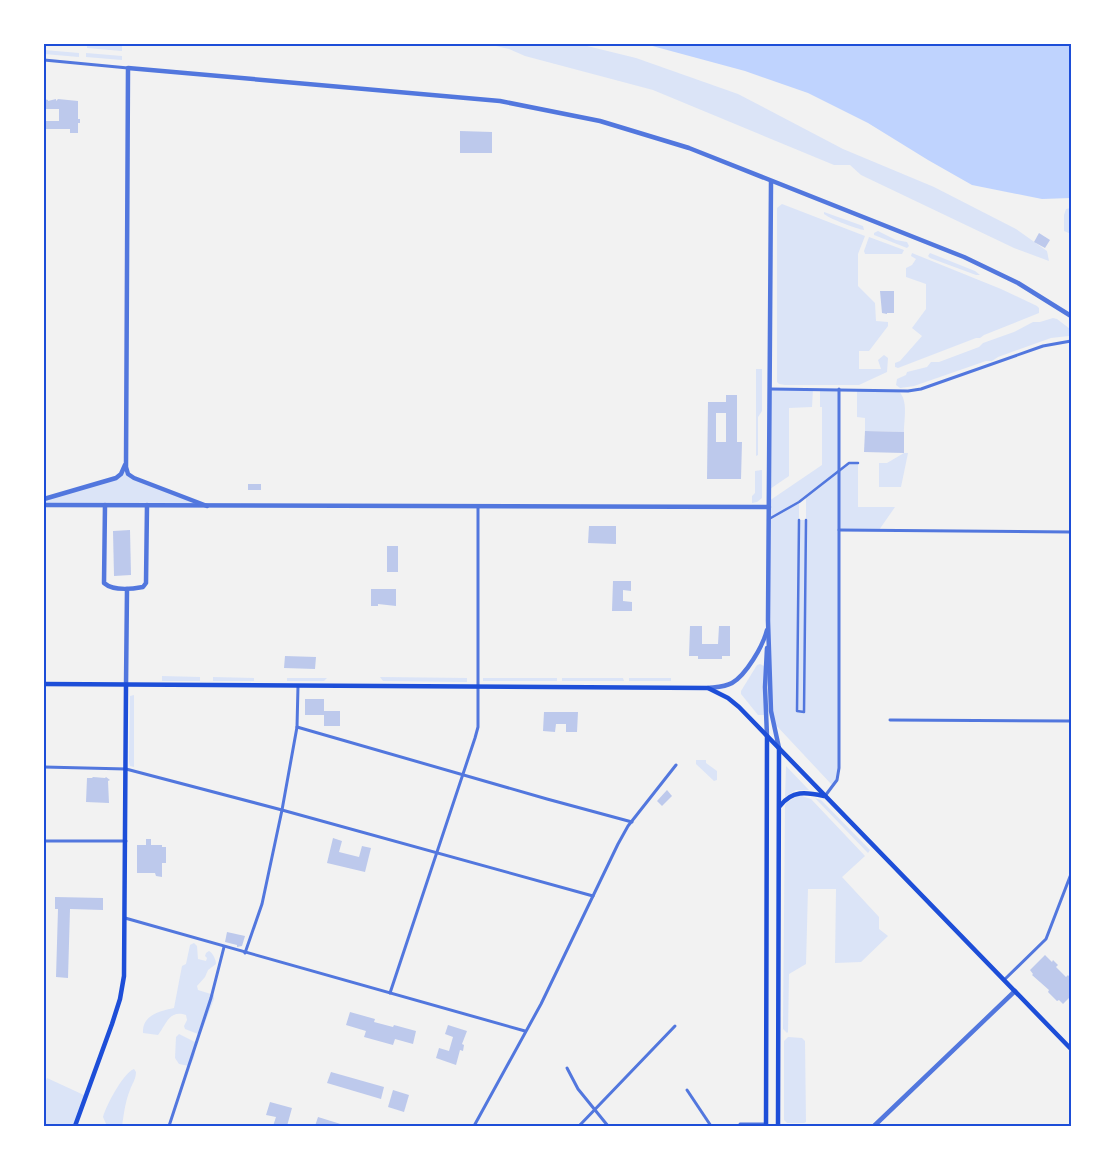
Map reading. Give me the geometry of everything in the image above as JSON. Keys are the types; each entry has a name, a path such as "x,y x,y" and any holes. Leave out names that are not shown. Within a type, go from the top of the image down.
{"main road":[{"path":"44,684 708,688 732,701 1071,1049"},
{"path":"75,1126 106,1042 120,999 124,976 126,685"},
{"path":"766,1125 767,736"},
{"path":"778,1126 779,748"},
{"path":"780,808 787,799 796,793 807,792 825,796"}],"street":[{"path":"44,60 514,103 575,115 638,131 689,148 964,257 997,272 1071,316"},
{"path":"128,68 126,464 128,474 134,478 207,506"},
{"path":"767,736 771,182"},
{"path":"770,389 908,391 921,389 1043,346 1071,341"},
{"path":"825,796 833,786 838,775 839,389"},
{"path":"770,519 799,502 849,463 858,463"},
{"path":"44,498 116,478 121,474 126,464"},
{"path":"44,505 769,507"},
{"path":"105,505 104,584 109,587 127,589 143,587 146,583 147,505"},
{"path":"390,993 478,727 478,507"},
{"path":"799,520 797,712 804,712 806,520"},
{"path":"839,530 1071,532"},
{"path":"126,685 127,589"},
{"path":"708,688 728,685 740,676 763,643 768,621"},
{"path":"768,621 771,711 779,748"},
{"path":"246,953 262,904 282,810 297,727 298,686"},
{"path":"890,720 1071,721"},
{"path":"297,727 632,822"},
{"path":"474,1126 541,1004 618,844 632,822 676,765"},
{"path":"44,767 126,769 593,896"},
{"path":"44,841 126,841"},
{"path":"1004,980 1046,939 1071,874"},
{"path":"125,918 525,1031"},
{"path":"170,1126 211,998 224,947"},
{"path":"874,1126 1015,991"},
{"path":"579,1126 675,1026"},
{"path":"568,1068 578,1089 608,1126"},
{"path":"687,1090 711,1126"},
{"path":"740,1125 766,1125"}],"shaded area":[{"path":"87,44 122,44 122,51 87,48"},
{"path":"487,44 579,44 636,58 738,94 843,149 934,187 1016,229 1047,251 1049,261 1014,248 861,175 850,165 834,165 653,90"},
{"path":"44,50 79,53 79,57 44,54"},
{"path":"86,53 122,56 122,60 86,57"},
{"path":"782,204 865,236 858,254 858,286 875,303 876,321 888,322 888,326 869,351 859,351 859,369 881,369 878,360 884,355 888,358 887,372 859,385 785,385 777,382 777,208"},
{"path":"1071,208 1071,234 1064,231 1064,215 1066,209"},
{"path":"824,212 863,226 864,230 831,218 824,214"},
{"path":"878,231 896,240 907,242 909,246 907,248 874,235"},
{"path":"869,237 904,250 902,254 865,254 864,251"},
{"path":"912,253 1001,289 1037,306 1039,313 980,338 898,368 895,367 895,363 900,361 922,336 912,328 926,309 926,284 906,277 906,268 912,265 916,259 911,256"},
{"path":"930,253 975,271 980,275 930,258 928,256"},
{"path":"1053,318 1070,329 1069,336 1051,338 998,357 992,361 986,361 914,386 900,388 896,385 897,379 906,375 907,372 927,367 931,362 939,362 979,347 983,343 1014,332 1033,322"},
{"path":"756,369 762,369 762,411 758,417 758,455 756,456"},
{"path":"771,389 813,389 812,407 789,408 789,476 770,489"},
{"path":"820,389 839,389 839,471 849,463 858,463 858,507 895,507 879,530 839,530 838,775 833,786 774,723 770,695 769,501 822,465 822,407 820,407","holes":["806,498 806,520 799,520 799,502"]},
{"path":"857,390 897,390 901,394 904,403 904,432 865,431 865,418 857,417"},
{"path":"904,453 908,453 901,487 879,487 879,463 887,463"},
{"path":"126,464 128,474 207,506 44,505 44,499 117,478"},
{"path":"762,470 762,498 752,503 752,496 755,493 755,471"},
{"path":"760,664 765,669 764,715 758,715 741,694 757,665"},
{"path":"162,676 200,677 200,681 162,681"},
{"path":"213,677 254,678 254,681 213,681"},
{"path":"380,677 467,678 467,682 383,681"},
{"path":"287,678 327,678 324,681 287,681"},
{"path":"483,678 557,678 557,681 483,681"},
{"path":"562,678 623,678 624,681 562,681"},
{"path":"629,678 671,678 671,681 629,681"},
{"path":"134,695 134,767 130,766 129,762 130,696"},
{"path":"696,760 706,760 706,763 717,771 717,780 714,781 696,764"},
{"path":"786,766 809,790 796,790 785,797"},
{"path":"799,795 811,799 865,856 842,877 879,917 879,929 888,936 861,962 835,963 836,889 808,889 806,964 789,974 787,1033 783,1029 785,806 786,803"},
{"path":"815,798 821,800 870,850 868,853"},
{"path":"194,943 197,946 198,959 206,961 207,958 205,956 209,951 212,953 216,964 208,970 197,986 198,990 214,995 201,1033 198,1034 185,1029 186,1015 176,1014 169,1019 158,1035 143,1033 145,1022 149,1018 158,1012 174,1008 182,966 186,964 190,945"},
{"path":"179,1034 195,1042 195,1055 189,1066 179,1064 175,1058 176,1037"},
{"path":"788,1037 802,1038 805,1041 806,1122 804,1123 787,1123 784,1120 784,1041"},
{"path":"134,1069 136,1072 135,1077 127,1099 122,1126 107,1126 103,1117 108,1105 120,1083"},
{"path":"47,1078 86,1096 75,1126 44,1126 44,1085"}],"water":[{"path":"645,44 1071,44 1071,198 1042,199 972,185 868,123 808,93 745,71"}],"building":[{"path":"44,99 48,101 56,99 56,101 58,99 78,101 78,119 80,119 80,123 78,123 78,133 70,133 70,129 44,129 44,121 59,121 59,109 44,109"},
{"path":"460,131 492,132 492,153 460,153"},
{"path":"1039,233 1050,240 1045,248 1034,242"},
{"path":"880,291 894,291 894,313 882,313"},
{"path":"726,395 737,395 737,442 742,442 741,479 707,479 708,402 726,402","holes":["716,413 726,413 726,442 716,442"]},
{"path":"865,431 904,432 904,453 864,452"},
{"path":"248,484 261,484 261,490 248,490"},
{"path":"589,526 616,526 616,544 588,543"},
{"path":"130,530 131,575 114,576 113,531"},
{"path":"387,546 398,546 398,572 387,572"},
{"path":"613,581 631,581 631,591 623,590 623,601 632,602 632,611 612,611"},
{"path":"371,589 396,589 396,606 378,604 378,606 371,606"},
{"path":"690,626 702,626 702,644 718,644 719,626 730,626 730,656 722,656 722,659 698,659 698,656 689,656"},
{"path":"285,656 316,657 315,669 284,668"},
{"path":"305,699 324,699 324,711 340,711 340,726 324,726 324,715 305,715"},
{"path":"544,712 578,712 577,732 566,732 566,724 556,724 555,732 543,731"},
{"path":"106,777 110,780 108,781 109,803 86,802 87,778"},
{"path":"667,790 672,796 662,806 657,801"},
{"path":"333,838 342,841 339,852 359,857 362,846 371,848 365,872 327,863"},
{"path":"146,839 151,839 151,845 166,847 166,863 162,863 162,877 156,876 155,873 137,873 137,845 146,845"},
{"path":"55,897 103,898 103,910 70,909 68,978 56,977 58,909 55,909"},
{"path":"227,932 245,936 242,946 237,947 237,945 225,942"},
{"path":"1045,955 1058,965 1056,967 1066,977 1068,975 1071,979 1071,996 1063,1004 1048,992 1049,990 1032,975 1030,970"},
{"path":"350,1012 375,1019 374,1022 416,1031 413,1044 395,1039 393,1045 364,1037 366,1031 346,1025"},
{"path":"448,1025 467,1031 462,1044 464,1045 463,1051 460,1050 456,1065 436,1058 439,1048 449,1051 453,1037 445,1034"},
{"path":"331,1072 384,1087 381,1099 327,1083"},
{"path":"393,1090 409,1095 404,1112 388,1107"},
{"path":"270,1102 292,1108 287,1126 273,1126 276,1117 266,1115"},
{"path":"318,1117 347,1126 315,1126"}]}
